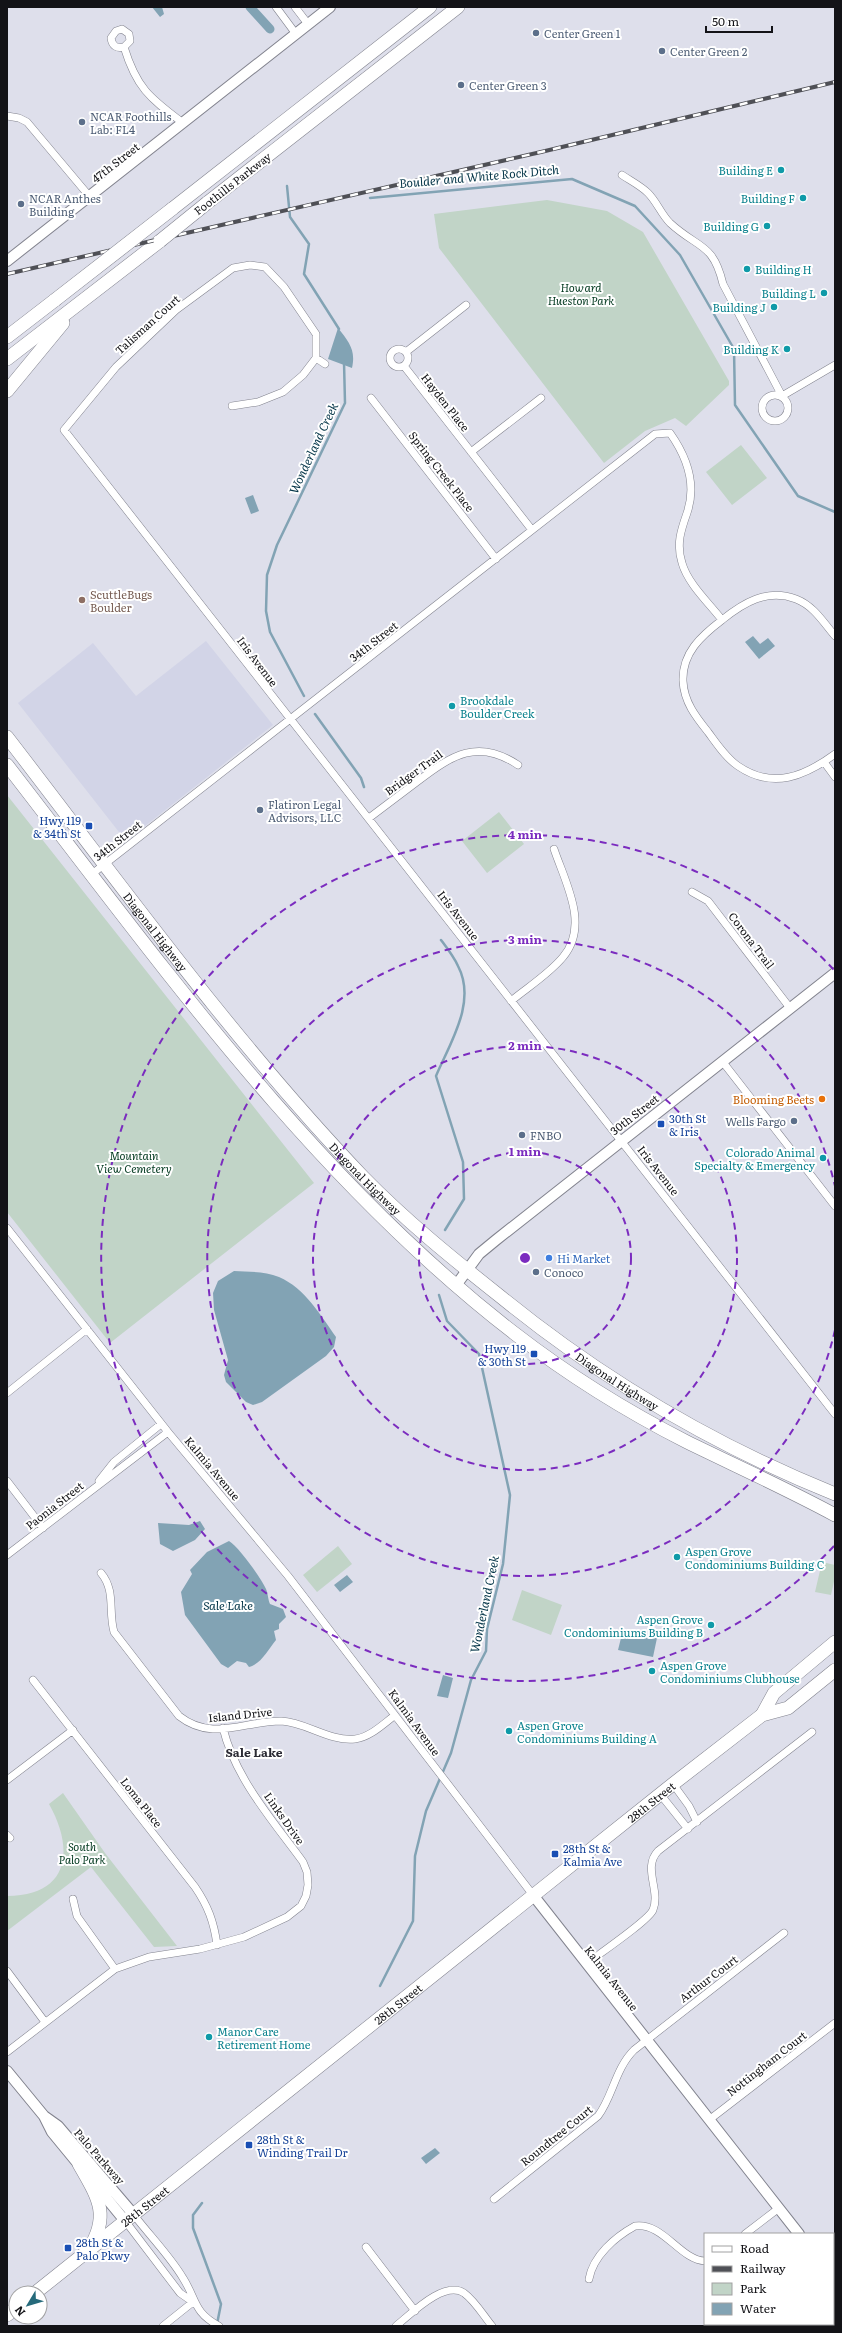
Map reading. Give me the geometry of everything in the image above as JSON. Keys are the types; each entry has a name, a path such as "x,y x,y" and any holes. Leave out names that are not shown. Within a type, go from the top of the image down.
{"highway":[{"name":"Foothills Parkway","path":"7,337 430,7"},
{"name":"Foothills Parkway","path":"7,359 96,292 207,203 458,7"},
{"path":"7,391 74,309"},
{"name":"Diagonal Highway","path":"7,737 105,864 287,1093 365,1178 421,1232 466,1271 574,1355 634,1394 688,1426 762,1463 835,1494"},
{"name":"Diagonal Highway","path":"7,765 275,1103 309,1143 364,1200 515,1334 615,1402 686,1441 800,1495 834,1515"},
{"path":"275,1103 287,1093"},
{"name":"28th Street","path":"762,1715 774,1693 835,1642"},
{"name":"28th Street","path":"45,2285 660,1794 762,1715 788,1708 835,1670"},
{"path":"79,2164 97,2196 101,2211 98,2232 86,2253"}],"street":[{"path":"276,7 296,34"},
{"path":"295,7 308,24"},
{"name":"47th Street","path":"7,261 330,7"},
{"path":"124,48 132,73 152,100 183,123"},
{"path":"7,116 19,118 27,122 90,197"},
{"path":"622,175 648,192 670,223 708,251 718,264 723,284 782,396 835,365"},
{"name":"Talisman Court","path":"64,430 116,367 176,310 233,268 250,265 265,267 284,287 316,334 316,358"},
{"name":"Hayden Place","path":"466,305 406,352 398,349 392,352 390,358 394,365 404,366 532,530"},
{"path":"404,366 408,361 406,352"},
{"path":"232,406 258,402 283,392 303,375 316,358 325,364"},
{"name":"Spring Creek Place","path":"370,398 496,559"},
{"path":"472,452 541,398"},
{"name":"Iris Avenue","path":"64,430 289,720 369,818 835,1414"},
{"name":"34th Street","path":"92,874 496,559 646,439 655,434 670,433 687,462 691,477 691,497 679,537 682,563 687,575 722,620"},
{"path":"835,636 818,614 808,605 783,596 766,596 749,601 700,637 690,652 686,663 683,682 685,695 692,711 728,757 738,766 753,774 773,779 791,778 805,773 835,754"},
{"name":"Bridger Trail","path":"369,818 442,763 455,755 469,752 492,752 507,758 518,765"},
{"path":"824,762 835,777"},
{"path":"512,1001 561,959 568,950 574,932 576,918 573,904 554,849"},
{"name":"Corona Trail","path":"692,892 708,900 790,1008"},
{"name":"30th Street","path":"457,1284 482,1251 621,1139 835,973"},
{"path":"722,1061 835,1206"},
{"name":"Kalmia Avenue","path":"7,1228 161,1424 288,1576 376,1689 394,1716 432,1766 798,2233"},
{"path":"7,1392 87,1329"},
{"name":"Paonia Street","path":"96,1486 114,1462 161,1424"},
{"name":"Paonia Street","path":"7,1555 168,1432"},
{"path":"7,1482 43,1528"},
{"name":"Island Drive","path":"101,1573 110,1587 110,1618 114,1632 179,1716 191,1725 202,1729 284,1721 344,1739 356,1739 370,1734 394,1716"},
{"name":"Loma Place","path":"34,1680 206,1904 215,1929 217,1945"},
{"name":"Links Drive","path":"7,2052 115,1969 149,1957 217,1945 244,1937 287,1917 300,1906 306,1896 308,1885 307,1872 303,1862 247,1783 233,1760 223,1728"},
{"path":"7,1780 73,1730"},
{"path":"586,1964 649,1915 654,1902 651,1863 653,1856 812,1732"},
{"path":"673,1784 689,1806 697,1822"},
{"path":"660,1794 688,1829"},
{"path":"73,1899 77,1916 115,1969"},
{"name":"Arthur Court","path":"646,2040 784,1933"},
{"path":"7,1972 45,2022"},
{"name":"Nottingham Court","path":"710,2120 835,2023"},
{"name":"Roundtree Court","path":"494,2199 598,2116 607,2103 622,2064 628,2056 646,2040"},
{"name":"Palo Parkway","path":"7,2071 44,2116 58,2126 130,2218"},
{"name":"Palo Parkway","path":"44,2116 49,2129 79,2164 130,2218"},
{"path":"746,2233 779,2208"},
{"path":"130,2218 180,2293 193,2302 208,2320 219,2326"},
{"path":"130,2218 184,2279 193,2302"},
{"path":"589,2279 594,2262 599,2254 635,2226 650,2227 696,2259 704,2261"},
{"path":"366,2247 415,2311"},
{"path":"396,2326 443,2292 455,2290 468,2296 492,2326"},
{"path":"163,2326 193,2302"}],"shaded area":[{"path":"206,641 273,725 126,841 18,703 93,643 136,696"}],"green space":[{"name":"Howard Hueston Park","path":"547,200 607,211 643,232 729,381 729,385 686,426 675,418 645,431 604,463 439,248 434,214"},
{"path":"741,445 767,478 732,505 706,472"},
{"name":"Mountain View Cemetery","path":"7,795 314,1183 110,1343 7,1212"},
{"path":"499,812 524,844 487,873 462,841"},
{"path":"338,1546 352,1564 317,1592 303,1575"},
{"path":"822,1562 835,1565 835,1577 831,1595 815,1592"},
{"path":"522,1590 562,1605 551,1635 512,1620"},
{"name":"South Palo Park","path":"63,1793 105,1853 177,1946 154,1947 91,1867 7,1931 7,1896 28,1894 43,1888 54,1879 61,1867 63,1853 62,1838 57,1821 49,1804"}],"water":[{"path":"152,7 162,7 164,14 160,17"},
{"path":"338,328 351,346 353,356 352,368 328,359"},
{"path":"253,495 259,511 251,514 245,498"},
{"path":"753,636 760,644 768,638 775,646 759,659 745,642"},
{"path":"234,1271 268,1274 279,1277 288,1282 305,1295 312,1303 336,1337 334,1347 326,1356 262,1402 253,1405 246,1402 226,1382 224,1375 228,1360 214,1310 213,1293 218,1281"},
{"path":"200,1521 205,1529 195,1540 173,1551 160,1544 158,1523 189,1525"},
{"name":"Sale Lake","path":"229,1541 244,1556 260,1578 267,1591 270,1604 283,1609 286,1617 279,1624 279,1629 274,1631 276,1640 261,1660 249,1667 246,1663 237,1661 228,1668 221,1664 185,1615 181,1592 192,1574 190,1570 207,1552"},
{"path":"347,1575 353,1582 340,1592 334,1585"},
{"path":"623,1630 657,1638 653,1657 618,1650"},
{"path":"443,1675 453,1678 448,1698 437,1696"},
{"path":"435,2148 440,2153 426,2164 421,2158"}],"waterway":[{"name":"Boulder and White Rock Ditch","path":"250,7 270,29"},
{"name":"Boulder and White Rock Ditch","path":"370,198 572,179 635,206 680,255 734,349 735,405 798,496 835,512"},
{"name":"Wonderland Creek","path":"287,186 290,217 309,244 304,274 339,329"},
{"name":"Wonderland Creek","path":"304,696 270,632 266,611 267,575 277,545 345,403 344,362"},
{"name":"Wonderland Creek","path":"315,714 361,778 364,787"},
{"name":"Wonderland Creek","path":"441,940 458,966 463,980 465,994 459,1022 436,1076 463,1162 464,1199 445,1230"},
{"name":"Wonderland Creek","path":"380,1986 413,1921 415,1856 426,1811 451,1753 471,1680 486,1651 487,1629 503,1564 510,1495 479,1354 447,1321 439,1295"},
{"name":"Wonderland Creek","path":"202,2203 193,2215 193,2228 221,2304 217,2324"}],"railway":[{"path":"7,274 541,152 835,82"}],"place":[{"name":"Center Green 1","path":"536,33"},
{"name":"Center Green 2","path":"662,51"},
{"name":"Center Green 3","path":"461,85"},
{"name":"NCAR Foothills Lab: FL4","path":"82,122"},
{"name":"Building E","path":"781,170"},
{"name":"Building F","path":"803,198"},
{"name":"NCAR Anthes Building","path":"21,204"},
{"name":"Building G","path":"767,226"},
{"name":"Building H","path":"747,269"},
{"name":"Building L","path":"824,293"},
{"name":"Building J","path":"774,307"},
{"name":"Building K","path":"787,349"},
{"name":"ScuttleBugs Boulder","path":"82,600"},
{"name":"Brookdale Boulder Creek","path":"452,706"},
{"name":"Flatiron Legal Advisors, LLC","path":"260,810"},
{"name":"Hwy 119 & 34th St","path":"89,826"},
{"name":"Blooming Beets","path":"822,1099"},
{"name":"Wells Fargo","path":"794,1121"},
{"name":"30th St & Iris","path":"661,1124"},
{"name":"FNBO","path":"522,1135"},
{"name":"Colorado Animal Specialty & Emergency","path":"823,1158"},
{"name":"Hi Market","path":"549,1258"},
{"name":"Conoco","path":"536,1272"},
{"name":"Hwy 119 & 30th St","path":"534,1354"},
{"name":"Aspen Grove Condominiums Building C","path":"677,1557"},
{"name":"Aspen Grove Condominiums Building B","path":"711,1625"},
{"name":"Aspen Grove Condominiums Clubhouse","path":"652,1671"},
{"name":"Aspen Grove Condominiums Building A","path":"509,1731"},
{"name":"28th St & Kalmia Ave","path":"555,1854"},
{"name":"Manor Care Retirement Home","path":"209,2037"},
{"name":"28th St & Winding Trail Dr","path":"249,2145"},
{"name":"28th St & Palo Pkwy","path":"68,2248"}],"district":[{"name":"Sale Lake","path":"254,1752"}]}
